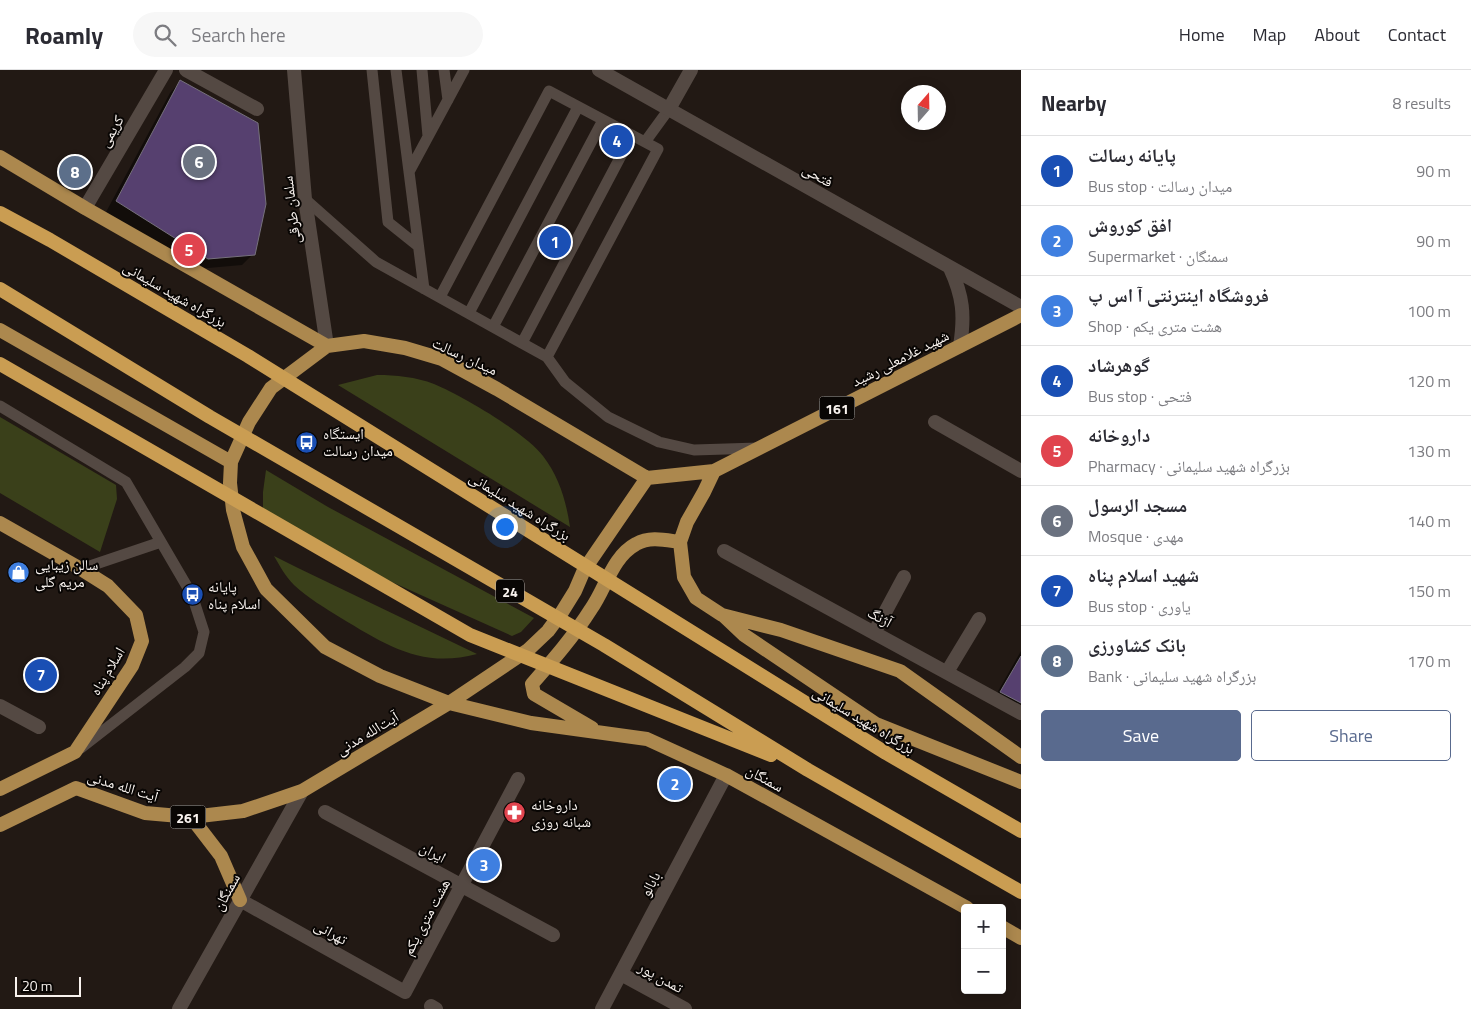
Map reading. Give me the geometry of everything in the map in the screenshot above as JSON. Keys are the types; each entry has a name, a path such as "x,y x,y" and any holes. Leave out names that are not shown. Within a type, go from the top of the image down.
{"highway":[{"path":"0,204 50,240"},
{"name":"بزرگراه شهید سلیمانی","path":"0,213 50,240 264,366 886,754 1021,831"},
{"name":"24","path":"0,289 210,417 604,645 808,770 1021,892"},
{"path":"0,364 470,634 808,770"}],"main road":[{"name":"بزرگراه شهید سلیمانی","path":"0,157 85,208 327,346"},
{"name":"شهید غلامعلی رشید","path":"647,478 714,471 1021,315"},
{"path":"0,330 231,462"},
{"name":"میدان رسالت","path":"531,723 448,702 380,676 325,647 266,589 243,547 233,510 230,483 231,462 249,422 271,388 327,346 364,341 405,348 442,359 497,389 647,478"},
{"path":"714,471 687,522 680,542 684,577 696,598 722,614 744,635 876,724 1021,782"},
{"path":"448,702 528,650 548,631 575,591 584,570 647,478"},
{"name":"اسلام پناه","path":"0,524 108,586 136,615 142,641 132,666 75,752"},
{"path":"597,731 534,694 532,684 555,658 592,608 623,553 634,544 647,539 680,542"},
{"path":"722,614 781,630 900,671 1021,757"},
{"name":"آیت‌الله مدنی","path":"302,791 448,702"},
{"name":"سمنگان","path":"531,723 647,739 726,775 961,905"},
{"name":"آیت الله مدنی","path":"0,790 75,752"},
{"name":"آیت الله مدنی","path":"0,826 76,788 145,813 191,817 243,811 302,791"},
{"path":"191,817 221,856 240,900"},
{"path":"1006,929 1021,938"}],"street":[{"name":"کریمی","path":"85,208 166,70"},
{"path":"186,70 257,109"},
{"name":"سلمان طرقی","path":"294,70 305,199 327,346"},
{"name":"فتحی","path":"599,70 1021,308"},
{"path":"669,110 691,70"},
{"path":"950,268 959,287 962,308 960,346"},
{"path":"935,422 1021,471"},
{"name":"آژنگ","path":"724,551 1021,713"},
{"path":"874,633 904,577"},
{"path":"948,672 979,619"},
{"path":"0,706 39,727"},
{"name":"بابالو","path":"602,1009 726,775"},
{"name":"هشت متری یکم","path":"405,992 518,779"},
{"name":"سمنگان","path":"179,1009 302,791"},
{"name":"ایران","path":"325,812 552,934"},
{"name":"تهرانی","path":"240,900 405,992"},
{"name":"تمدن پور","path":"621,974 685,1009"}],"lane":[{"path":"372,70 388,222 418,246"},
{"path":"396,70 424,289"},
{"path":"422,70 428,136"},
{"path":"444,70 448,100"},
{"path":"409,172 464,70"},
{"path":"440,297 549,91 658,149 547,357"},
{"path":"469,314 578,107"},
{"path":"645,142 669,110"},
{"path":"493,327 603,120"},
{"path":"522,343 632,136"},
{"path":"305,199 376,262 547,357 565,382 608,417 659,442 694,450 759,448"},
{"path":"0,406 126,482 192,595 204,632 199,653 185,667 75,752"},
{"path":"81,569 161,542"}],"green space":[{"path":"377,375 406,377 434,384 476,406 523,437 543,456 558,481 564,498 570,527 338,385"},
{"path":"0,417 116,485 117,499 100,552 0,493"},
{"path":"266,470 328,507 534,618 521,632 512,636 374,574 263,515 263,492"},
{"path":"274,556 477,654 457,658 439,658 405,652 389,645 341,618 305,594 288,578"}],"building":[{"path":"180,80 258,123 266,204 255,255 208,259 116,201"},
{"path":"1021,656 1021,703 1000,692"}],"place":[{"name":"گوهرشاد","path":"617,141"},
{"name":"مسجد الرسول","path":"199,162"},
{"name":"بانک کشاورزی","path":"75,172"},
{"name":"پایانه رسالت","path":"555,242"},
{"name":"داروخانه","path":"189,250"},
{"name":"ایستگاه میدان رسالت","path":"307,442"},
{"name":"سالن زیبایی مریم گلی","path":"19,573"},
{"name":"پایانه اسلام پناه","path":"192,595"},
{"name":"شهید اسلام پناه","path":"41,675"},
{"name":"افق کوروش","path":"675,784"},
{"name":"داروخانه شبانه روزی","path":"515,813"},
{"name":"فروشگاه اینترنتی آ اس پ","path":"484,865"}]}
